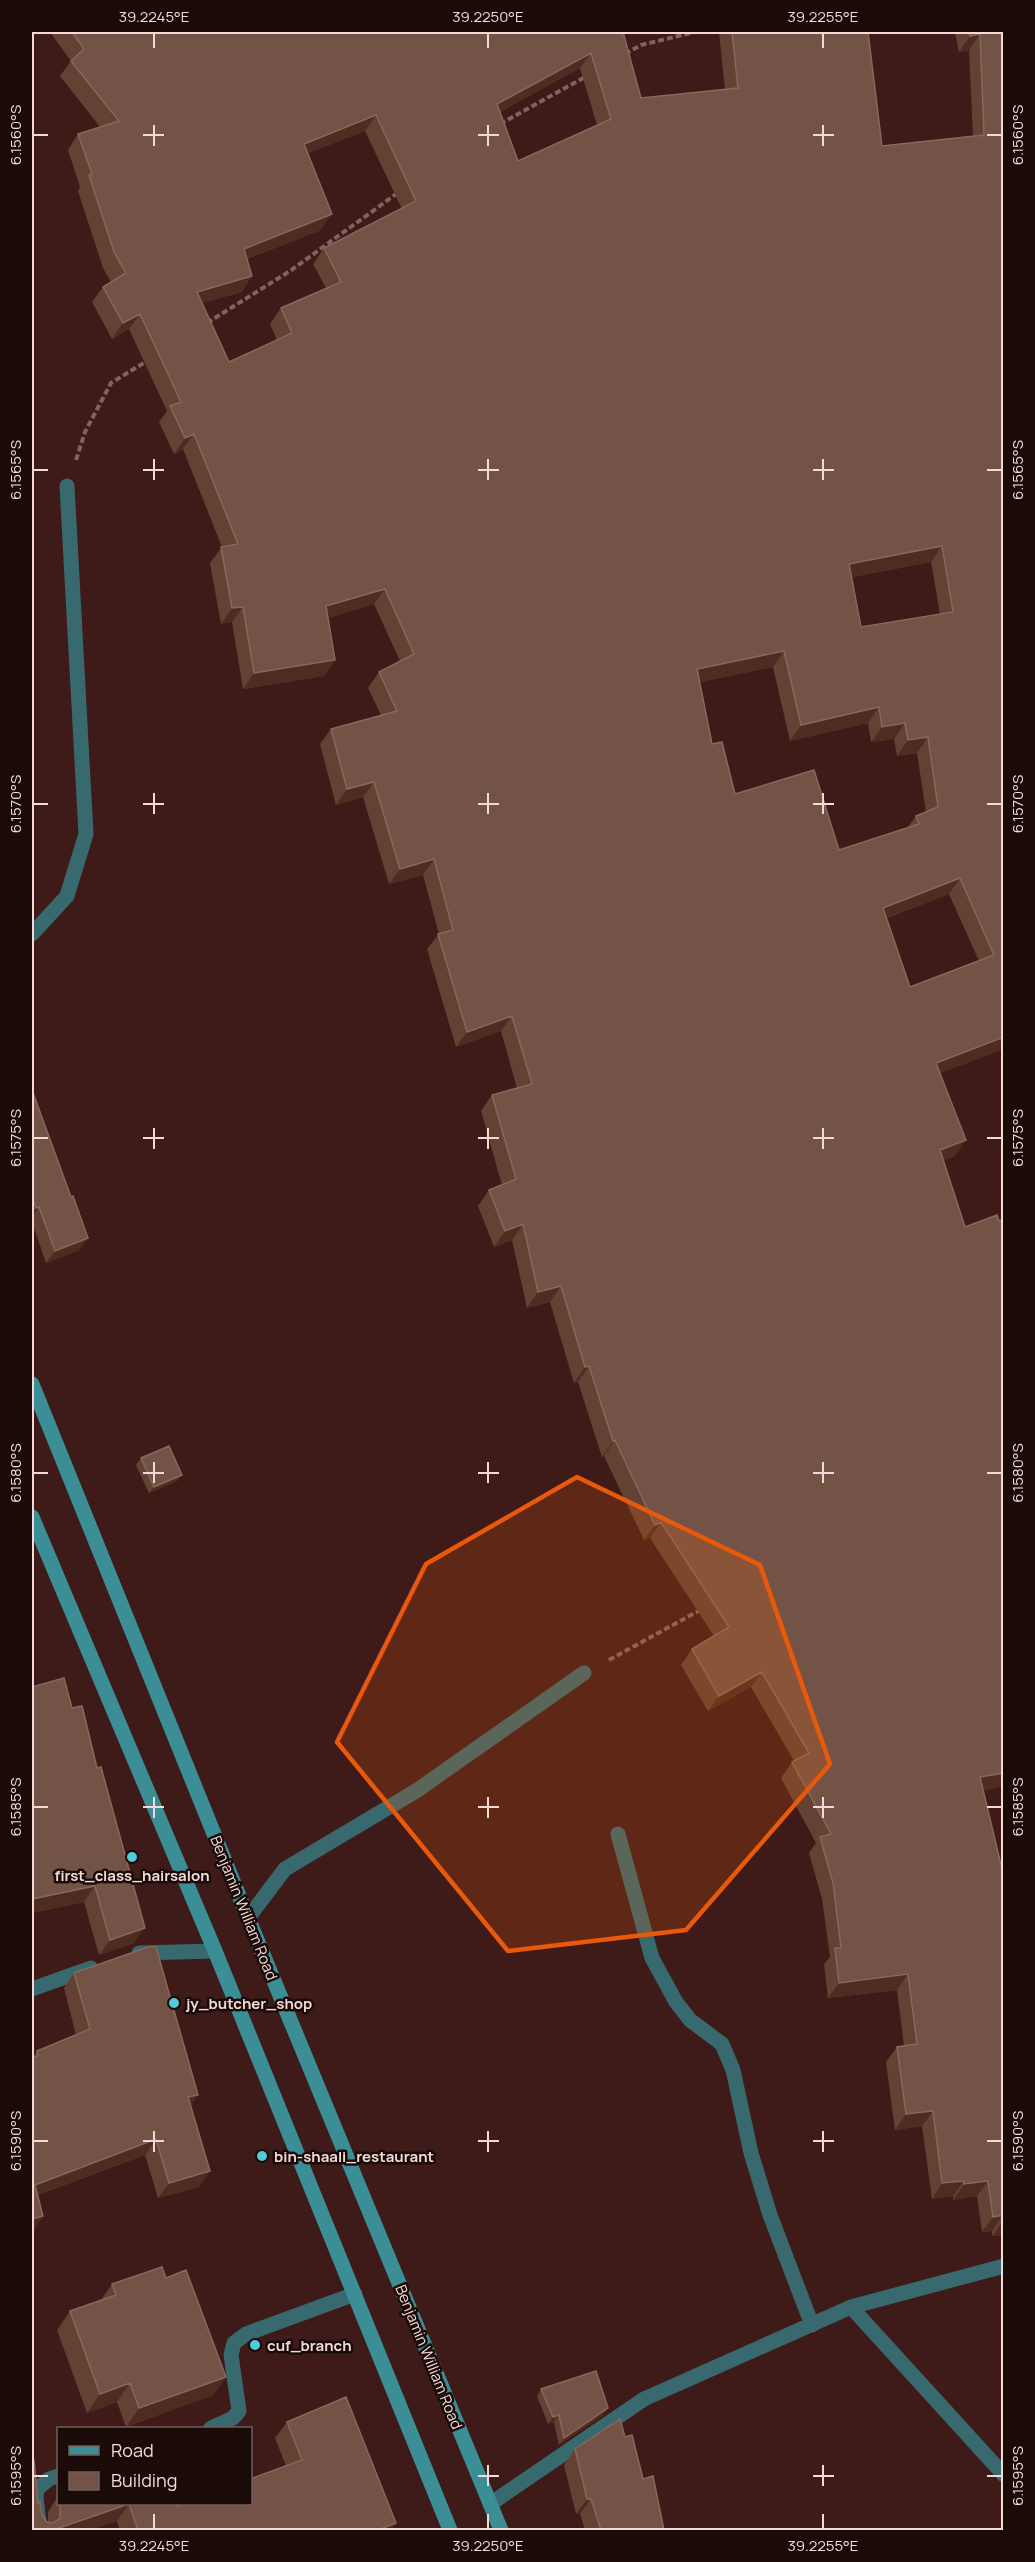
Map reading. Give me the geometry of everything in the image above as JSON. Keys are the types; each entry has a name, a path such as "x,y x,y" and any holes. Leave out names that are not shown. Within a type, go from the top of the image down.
{"main road":[{"name":"Benjamin William Road","path":"32,1384 248,1918 501,2530"},
{"path":"32,1517 215,1951 450,2530"}],"street":[{"path":"32,934 68,896 86,834 68,486"},
{"path":"248,1918 285,1869 416,1791 584,1673"},
{"path":"618,1834 652,1958 676,2002 690,2020 722,2044 733,2070 751,2153 770,2215 812,2325"},
{"path":"125,1956 135,1953 215,1951"},
{"path":"32,1989 104,1964"},
{"path":"490,2504 644,2399 851,2307 1004,2266"},
{"path":"213,2427 233,2418 239,2411 231,2355 234,2343 246,2334 355,2295"},
{"path":"851,2307 1004,2475"},
{"path":"40,2530 37,2489 49,2479 57,2476"}],"path":[{"path":"621,56 641,45 695,32"},
{"path":"494,128 592,73"},
{"path":"201,327 290,271 406,187"},
{"path":"68,486 85,432 111,383 151,358"},
{"path":"584,1673 706,1606"}],"highlighted area":[{"path":"577,1477 760,1565 830,1764 686,1930 508,1951 337,1742 426,1564"}],"building":[{"path":"72,32 623,32 641,98 738,88 732,32 868,32 882,146 984,135 980,34 970,36 969,32 1004,32 1004,1037 936,1063 966,1140 940,1150 965,1227 997,1215 999,1221 1004,1219 1004,1773 980,1777 1002,1869 1004,1869 1004,2221 1003,2215 993,2217 988,2181 964,2184 964,2181 942,2183 933,2111 906,2114 897,2047 917,2044 908,1974 839,1983 835,1948 841,1948 833,1883 820,1837 831,1834 792,1762 809,1753 762,1672 719,1696 692,1649 729,1627 661,1522 655,1525 615,1440 613,1441 589,1366 585,1367 561,1286 538,1292 523,1224 505,1231 489,1190 516,1179 492,1095 532,1084 512,1016 467,1032 438,934 453,930 434,859 400,869 374,782 347,789 331,729 397,711 379,672 414,654 385,589 326,606 335,660 254,673 243,607 232,608 221,547 238,544 194,434 185,438 170,406 181,402 140,314 123,323 103,287 126,273 114,252 78,134 119,121 71,61 84,49","holes":["591,53 611,119 518,161 497,104","376,115 416,201 324,248 341,282 281,308 292,333 229,362 197,292 252,276 244,249 332,214 304,144","942,546 953,612 861,627 849,564","784,651 801,725 879,707 882,727 905,723 908,740 928,737 938,807 916,816 919,824 839,850 814,770 735,794 722,742 712,744 697,669","960,878 994,955 910,987 883,908"]},
{"path":"32,1090 88,1238 55,1251 39,1207 36,1208 32,1196"},
{"path":"169,1446 182,1475 154,1487 141,1458"},
{"path":"64,1678 72,1708 82,1706 97,1768 101,1767 145,1928 110,1940 95,1886 32,1899 32,1687"},
{"path":"148,1947 156,1947 198,2095 188,2097 210,2171 169,2183 156,2139 35,2185 43,2216 32,2219 32,2058 38,2056 37,2051 90,2029 74,1973"},
{"path":"162,2267 166,2278 186,2270 226,2377 139,2408 130,2383 100,2394 70,2311 116,2295 112,2284"},
{"path":"596,2371 608,2408 564,2438 559,2415 553,2417 541,2389"},
{"path":"346,2397 396,2523 378,2530 138,2530 129,2505 252,2505 252,2478 302,2460 287,2422"},
{"path":"620,2419 625,2437 632,2435 643,2479 653,2476 664,2530 601,2530 591,2499 587,2499 575,2449"},
{"path":"32,2460 34,2460 38,2503 40,2502 42,2515 47,2522 53,2523 60,2518 60,2505 126,2505 53,2530 32,2530"}],"place":[{"name":"first_class_hairsalon","path":"132,1857"},
{"name":"jy_butcher_shop","path":"174,2003"},
{"name":"bin-shaali_restaurant","path":"262,2156"},
{"name":"cuf_branch","path":"255,2345"}]}
